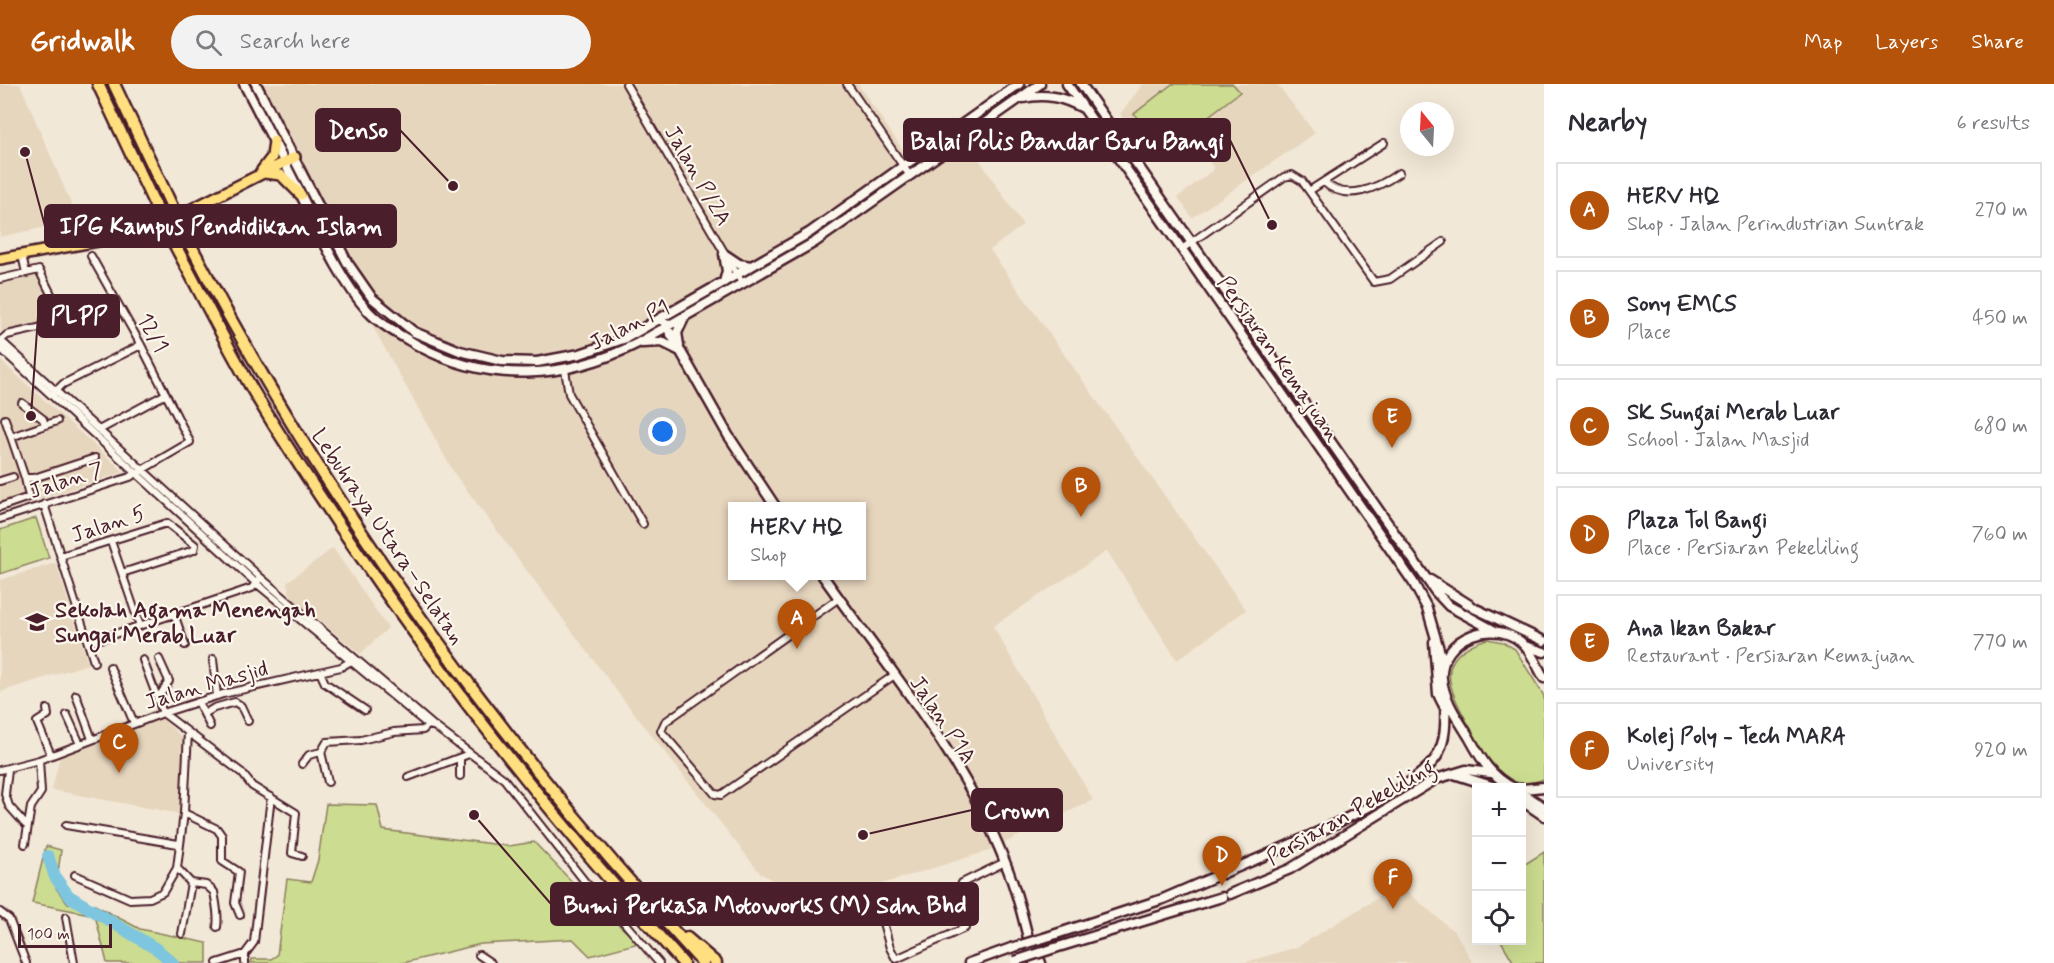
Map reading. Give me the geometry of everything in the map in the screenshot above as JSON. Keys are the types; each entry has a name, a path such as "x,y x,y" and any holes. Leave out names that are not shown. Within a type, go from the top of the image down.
{"highway":[{"name":"Lebuhraya Utara–Selatan","path":"98,84 170,237 247,380 296,460 378,584 451,686 547,808 683,963"},
{"name":"Lebuhraya Utara–Selatan","path":"114,84 183,230 231,323 302,444 384,569 462,678 548,787 648,904 703,963"},
{"path":"648,904 716,963"}],"main road":[{"name":"Jalan P1","path":"244,84 349,285 370,313 395,332 445,359 480,369 525,374 565,370 613,356 638,343 815,242 1040,84"},
{"name":"Jalan P1","path":"256,84 358,281 392,315 414,332 437,342 488,358 537,362 561,359 606,346 662,318 753,266 810,233 1019,84"},
{"name":"Persiaran Kemajuan","path":"1067,84 1413,582 1427,608 1443,663 1442,680 1445,693"},
{"name":"Persiaran Kemajuan","path":"1081,84 1427,579 1449,606 1525,646"},
{"path":"1019,99 1041,95 1057,97 1086,110"},
{"path":"258,174 270,161 274,141"},
{"path":"0,259 98,241 172,219 294,157"},
{"path":"258,174 281,175 301,195"},
{"path":"724,254 743,266 753,266"},
{"path":"724,254 727,271 724,282"},
{"path":"681,351 677,333 685,316"},
{"path":"662,318 728,435 772,502"},
{"path":"638,343 657,341 681,351"},
{"path":"1427,579 1476,609 1544,641"},
{"name":"Jalan P1A","path":"826,580 952,759 974,796 1005,862 1034,963"},
{"path":"1433,631 1438,694 1445,709"},
{"path":"1443,663 1454,647 1469,636 1495,631"},
{"path":"1525,646 1544,652"},
{"path":"1525,646 1544,678"},
{"path":"1445,693 1491,772 1508,783"},
{"name":"Persiaran Pekeliling","path":"969,963 1163,899 1313,833 1410,781 1429,765 1441,748 1444,740 1445,693"},
{"name":"Persiaran Pekeliling","path":"1013,962 1226,896 1290,869 1422,786 1448,774 1466,770 1491,772"},
{"path":"1448,774 1487,783"},
{"path":"1526,790 1544,787"},
{"path":"1526,794 1544,807"},
{"path":"1526,804 1544,816"},
{"path":"1026,930 1041,963"}],"street":[{"name":"Jalan P/2A","path":"626,84 742,283"},
{"path":"847,84 910,176"},
{"path":"1310,191 1384,143"},
{"path":"1324,182 1338,192 1349,192 1376,188 1399,173"},
{"path":"1182,249 1288,176 1299,178 1310,191 1374,282 1390,279 1443,242"},
{"path":"22,255 26,273"},
{"name":"12/1","path":"91,256 141,345 190,442 139,471"},
{"path":"0,279 39,270 65,322"},
{"path":"114,298 65,322 7,335 0,342 258,580 431,725 504,779 586,883 610,906 659,963"},
{"path":"54,393 63,384 141,345"},
{"path":"565,370 569,394 643,524"},
{"path":"54,393 99,430 139,471"},
{"path":"99,430 166,394"},
{"path":"22,403 43,419 45,425"},
{"path":"0,507 29,496 5,419"},
{"path":"11,437 57,421"},
{"path":"25,478 34,478 95,458"},
{"name":"Jalan 7","path":"0,519 139,471"},
{"path":"0,481 13,477"},
{"path":"44,504 94,662"},
{"name":"Jalan 5","path":"61,556 167,523 193,541 194,549 122,573"},
{"path":"111,541 140,626"},
{"path":"88,643 252,588 258,580"},
{"path":"839,598 665,722 661,731 716,794 721,795 893,676"},
{"path":"174,614 185,645"},
{"path":"213,658 217,696"},
{"path":"157,700 169,681 159,659"},
{"path":"143,660 162,713 242,772 252,786 296,813 292,853 302,856"},
{"name":"Jalan Masjid","path":"0,770 8,770 39,760 162,713 217,696 320,672 352,660"},
{"path":"110,667 134,723"},
{"path":"320,672 325,682 365,710"},
{"path":"76,695 92,739"},
{"path":"198,702 210,726"},
{"path":"204,714 214,708 235,702 241,706 248,721"},
{"path":"47,709 48,715 37,722 51,755"},
{"path":"67,715 80,744"},
{"path":"328,782 321,752 327,742 361,740 394,732 423,730 431,725"},
{"path":"75,875 118,894 140,900 163,892 177,868 178,844 184,813 188,732"},
{"path":"302,764 309,755 321,752"},
{"path":"408,777 469,754"},
{"path":"460,759 460,776"},
{"path":"25,844 31,807 41,792 39,760"},
{"path":"8,770 5,794 9,806 25,824"},
{"path":"216,963 244,954 254,942 271,797"},
{"path":"184,813 217,829 222,836 222,861 239,872 236,903 240,915"},
{"path":"66,825 178,844"},
{"path":"959,891 928,895 880,912 896,959 965,928 959,891 962,883 975,874 1005,862"},
{"path":"177,868 191,883 206,885 214,892 215,908 219,919 217,927"},
{"path":"182,934 191,883"},
{"path":"0,912 9,919 27,963"},
{"path":"66,917 74,963"},
{"path":"244,954 245,963"},
{"path":"478,955 490,963"}],"shaded area":[{"path":"0,84 20,84 78,220 0,237"},
{"path":"238,84 858,84 905,153 952,119 1023,225 990,250 1246,610 1177,660 1107,551 993,626 1093,800 985,852 814,905 760,873 619,694 454,473"},
{"path":"1143,84 1277,84 1315,133 1192,218 1178,197 1214,169 1192,135 1154,161 1120,114"},
{"path":"39,273 61,321 1,334 0,282"},
{"path":"0,360 124,472 0,512"},
{"path":"333,548 388,628 360,654 290,596 287,582"},
{"name":"Sekolah Agama Menengah Sungai Merab Luar","path":"56,563 88,664 0,692 0,580"},
{"path":"161,718 184,739 180,814 52,790 60,756"},
{"path":"1399,885 1456,933 1473,963 1243,963 1297,947"}],"green space":[{"path":"1172,84 1233,84 1240,92 1172,144 1158,145 1134,114"},
{"path":"36,518 49,558 0,574 0,530"},
{"path":"1487,639 1503,642 1515,649 1544,696 1544,779 1529,783 1509,780 1498,774 1486,758 1452,691 1451,666 1457,656 1468,647"},
{"path":"326,804 377,805 383,830 509,846 534,842 579,889 639,943 590,956 573,939 481,944 403,963 251,963 252,959 271,959 277,955 287,879 311,882 318,860"},
{"path":"46,846 61,850 56,888 67,903 93,904 140,929 207,943 207,963 107,963 95,915 32,903"},
{"path":"1544,852 1544,963 1514,963 1503,945 1526,945 1526,863"}],"waterway":[{"path":"48,856 55,877 69,896 158,950 173,963"}],"place":[{"name":"IPG Kampus Pendidikan Islam","path":"25,152"},
{"name":"Denso","path":"453,186"},
{"name":"Balai Polis Bandar Baru Bangi","path":"1272,225"},
{"name":"PLPP","path":"31,416"},
{"name":"Ana Ikan Bakar","path":"1392,448"},
{"name":"Sony EMCS","path":"1081,517"},
{"name":"Sekolah Agama Menengah Sungai Merab Luar","path":"37,622"},
{"name":"HERV HQ","path":"797,649"},
{"name":"SK Sungai Merab Luar","path":"119,773"},
{"name":"Bumi Perkasa Motoworks (M) Sdn Bhd","path":"474,815"},
{"name":"Crown","path":"863,835"},
{"name":"Plaza Tol Bangi","path":"1222,886"},
{"name":"Kolej Poly - Tech MARA","path":"1393,909"}]}
